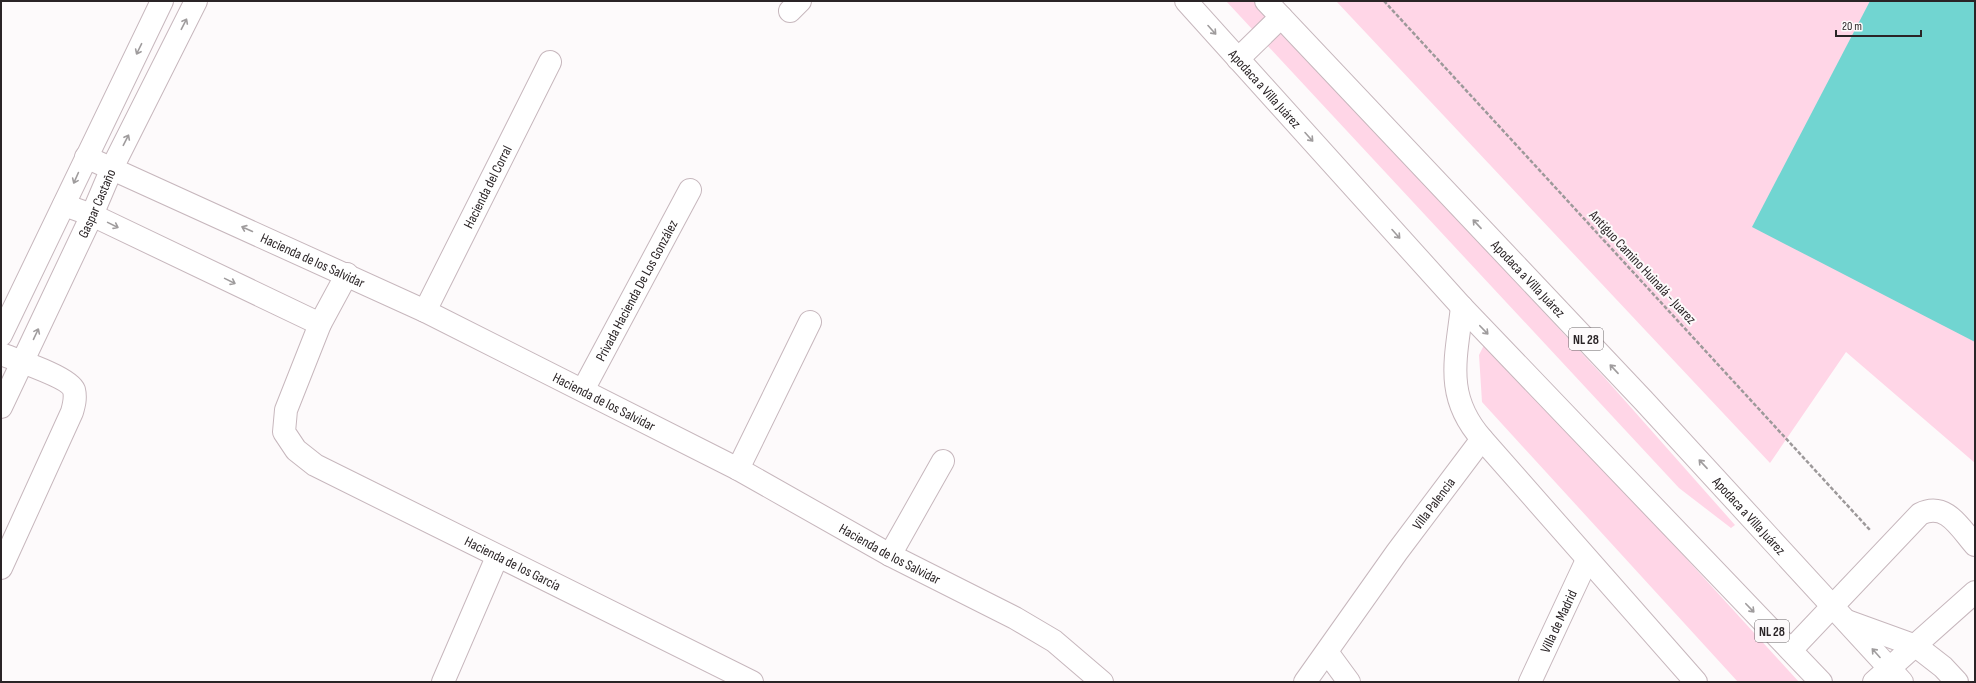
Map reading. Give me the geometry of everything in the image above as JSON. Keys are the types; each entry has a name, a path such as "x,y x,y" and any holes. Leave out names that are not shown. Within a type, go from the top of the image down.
{"street":[{"name":"Gaspar Castaño","path":"1,335 162,1"},
{"name":"Gaspar Castaño","path":"1,407 92,215 112,168 196,1"},
{"name":"Apodaca a Villa Juárez","path":"1186,1 1462,307 1821,682"},
{"name":"Apodaca a Villa Juárez","path":"1266,1 1638,395 1840,614 1888,678"},
{"path":"1238,59 1281,17"},
{"name":"Hacienda del Corral","path":"425,311 550,62"},
{"name":"Hacienda de los Salvidar","path":"86,157 347,274 425,311 738,469 890,555 1015,618 1054,641 1102,682"},
{"name":"Privada Hacienda De Los González","path":"583,390 690,190"},
{"path":"64,205 92,215 320,324 347,274"},
{"path":"1462,307 1454,370 1458,399 1471,428 1696,682"},
{"path":"738,469 810,322"},
{"name":"Hacienda de los García","path":"320,324 286,410 284,432 296,450 316,465 752,682"},
{"path":"1,354 65,380 74,389 75,399 72,412 1,568"},
{"name":"Villa Palencia","path":"1305,682 1397,552 1482,439"},
{"path":"890,555 943,461"},
{"path":"1791,650 1840,614 1886,548 1920,514 1926,511 1940,510 1947,513 1975,545"},
{"path":"443,682 497,556"},
{"name":"Villa de Madrid","path":"1530,682 1587,560"},
{"path":"1888,678 1916,646 1975,592"},
{"path":"1840,614 1916,646 1943,667 1957,682"},
{"path":"1327,652 1349,682"}],"path":[{"name":"Antiguo Camino Huinalá - Juarez","path":"1384,1 1886,548"}],"shaded area":[{"path":"1226,1 1254,1 1604,377 1735,525 1731,528 1679,488"},
{"path":"1336,1 1975,1 1975,463 1846,352 1770,463"},
{"path":"1484,345 1652,521 1799,682 1738,682 1482,402 1479,355"}],"building":[{"path":"1870,1 1975,1 1975,342 1752,227"}]}
